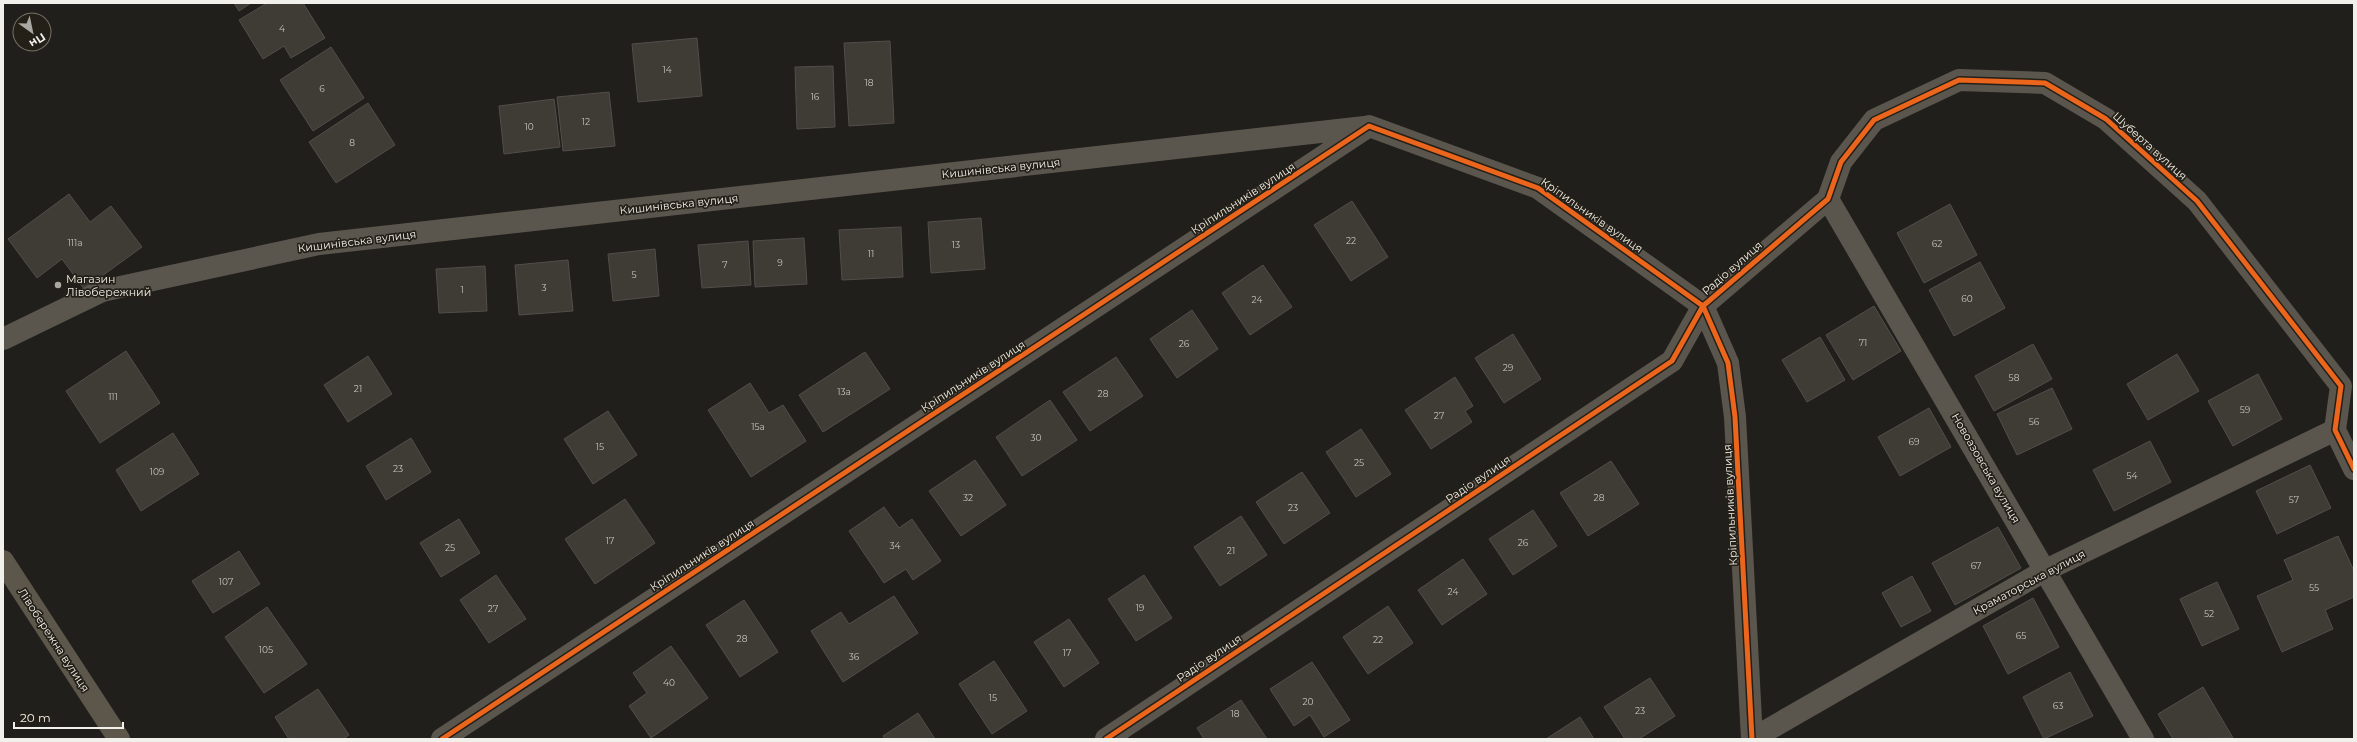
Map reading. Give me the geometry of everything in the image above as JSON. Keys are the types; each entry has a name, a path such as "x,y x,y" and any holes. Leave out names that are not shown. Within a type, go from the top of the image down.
{"main road":[{"name":"Лівобережна вулиця","path":"3,561 119,739"}],"street":[{"name":"Шуберта вулиця","path":"1828,199 1842,162 1874,120 1959,80 2045,83 2106,119 2197,201 2347,384 2336,430"},
{"name":"Кріпильників вулиця","path":"442,739 1369,126 1538,188 1703,306 1728,363 1736,417 1752,739"},
{"name":"Кишинівська вулиця","path":"3,339 102,291 319,244 1369,126"},
{"name":"Радіо вулиця","path":"1106,739 1672,361 1703,306 1828,199"},
{"name":"Новоазовська вулиця","path":"1828,199 2046,570 2143,739"},
{"name":"Краматорська вулиця","path":"1752,739 2046,570 2336,430"},
{"path":"2336,430 2354,469"}],"building":[{"path":"234,3 251,3 239,11"},
{"path":"267,3 303,3 325,38 291,58 284,46 263,59 239,20"},
{"path":"697,38 702,96 638,102 632,44"},
{"path":"890,41 894,123 849,126 844,43"},
{"path":"331,47 364,98 313,131 280,80"},
{"path":"833,66 835,127 797,129 795,67"},
{"path":"609,92 615,146 563,151 557,97"},
{"path":"554,99 560,147 504,154 499,106"},
{"path":"368,103 395,145 336,183 309,142"},
{"path":"69,194 90,222 111,206 142,247 84,289 62,259 37,278 8,239"},
{"path":"1352,201 1388,257 1351,281 1314,225"},
{"path":"1950,204 1977,255 1924,283 1897,233"},
{"path":"981,218 985,269 931,273 928,222"},
{"path":"901,227 903,277 842,280 839,230"},
{"path":"804,238 807,284 755,287 753,241"},
{"path":"748,241 751,285 702,288 698,245"},
{"path":"655,249 659,296 613,301 608,254"},
{"path":"568,260 573,311 519,315 515,265"},
{"path":"1980,262 2005,308 1954,336 1929,290"},
{"path":"1263,265 1292,307 1250,335 1222,293"},
{"path":"485,266 487,311 439,313 436,269"},
{"path":"1874,306 1901,351 1853,380 1826,335"},
{"path":"1192,310 1218,349 1177,378 1150,339"},
{"path":"1513,334 1541,379 1504,403 1475,358"},
{"path":"1820,337 1845,380 1807,402 1782,360"},
{"path":"2033,344 2052,379 1994,411 1975,376"},
{"path":"126,351 160,403 100,443 66,391"},
{"path":"865,352 890,389 823,432 799,395"},
{"path":"2177,354 2199,391 2148,420 2127,384"},
{"path":"368,356 392,394 348,422 324,385"},
{"path":"1116,357 1143,396 1090,431 1063,392"},
{"path":"2258,374 2282,419 2233,446 2208,401"},
{"path":"1455,377 1473,406 1465,411 1472,422 1431,449 1405,410"},
{"path":"750,383 769,413 783,405 806,441 751,477 708,410"},
{"path":"2052,388 2072,429 2017,455 1997,414"},
{"path":"1050,400 1077,440 1022,476 996,437"},
{"path":"1929,408 1951,447 1900,476 1878,437"},
{"path":"608,411 637,455 593,484 564,439"},
{"path":"1361,429 1391,474 1356,497 1326,452"},
{"path":"173,433 199,474 141,511 116,470"},
{"path":"411,438 431,472 386,500 366,466"},
{"path":"2150,441 2171,482 2114,511 2093,470"},
{"path":"975,460 1006,505 961,536 929,491"},
{"path":"1611,461 1639,504 1588,536 1560,493"},
{"path":"2310,465 2331,508 2277,534 2256,491"},
{"path":"1302,472 1330,513 1284,544 1256,502"},
{"path":"625,499 655,543 595,584 565,539"},
{"path":"884,507 899,528 912,519 941,561 913,580 906,569 884,583 849,531"},
{"path":"1533,510 1557,546 1513,575 1489,539"},
{"path":"1241,516 1267,555 1220,586 1194,547"},
{"path":"459,519 480,553 441,577 420,543"},
{"path":"1998,527 2021,568 1955,605 1932,563"},
{"path":"2338,536 2354,571 2354,597 2325,610 2333,629 2282,652 2257,596 2293,580 2284,560"},
{"path":"239,551 260,584 213,613 192,581"},
{"path":"1463,559 1487,594 1442,625 1418,590"},
{"path":"496,575 526,619 489,643 460,600"},
{"path":"1144,575 1172,618 1136,641 1108,599"},
{"path":"1912,576 1931,611 1901,627 1882,593"},
{"path":"2217,582 2239,629 2202,646 2180,599"},
{"path":"894,596 918,633 843,682 811,631 841,612 849,624"},
{"path":"2033,598 2059,647 2008,674 1983,626"},
{"path":"744,600 778,652 740,677 706,625"},
{"path":"1388,606 1413,643 1368,674 1343,637"},
{"path":"267,607 307,664 264,693 225,637"},
{"path":"1069,619 1099,663 1064,687 1034,642"},
{"path":"671,646 708,698 651,738 629,706 647,693 633,673"},
{"path":"994,661 1027,711 992,734 959,684"},
{"path":"1312,662 1350,720 1324,737 1310,715 1294,726 1270,689"},
{"path":"2070,672 2093,716 2044,739 2023,697"},
{"path":"1650,678 1675,716 1639,739 1625,739 1604,707"},
{"path":"2203,687 2233,738 2173,739 2158,714"},
{"path":"318,689 349,735 343,739 289,739 275,717"},
{"path":"1241,700 1267,739 1204,739 1197,728"},
{"path":"918,713 935,739 885,739 883,736"},
{"path":"1580,717 1594,739 1546,739"}],"cycle path":[{"path":"1106,739 1672,361 1703,306 1828,199 1841,162 1874,120 1959,80 2045,83 2106,119 2197,201 2341,386 2335,430 2354,469"},
{"path":"442,739 1369,126 1538,188 1703,306 1728,363 1735,417 1752,739"}],"place":[{"name":"Магазин Лівобережний","path":"58,285"}]}
